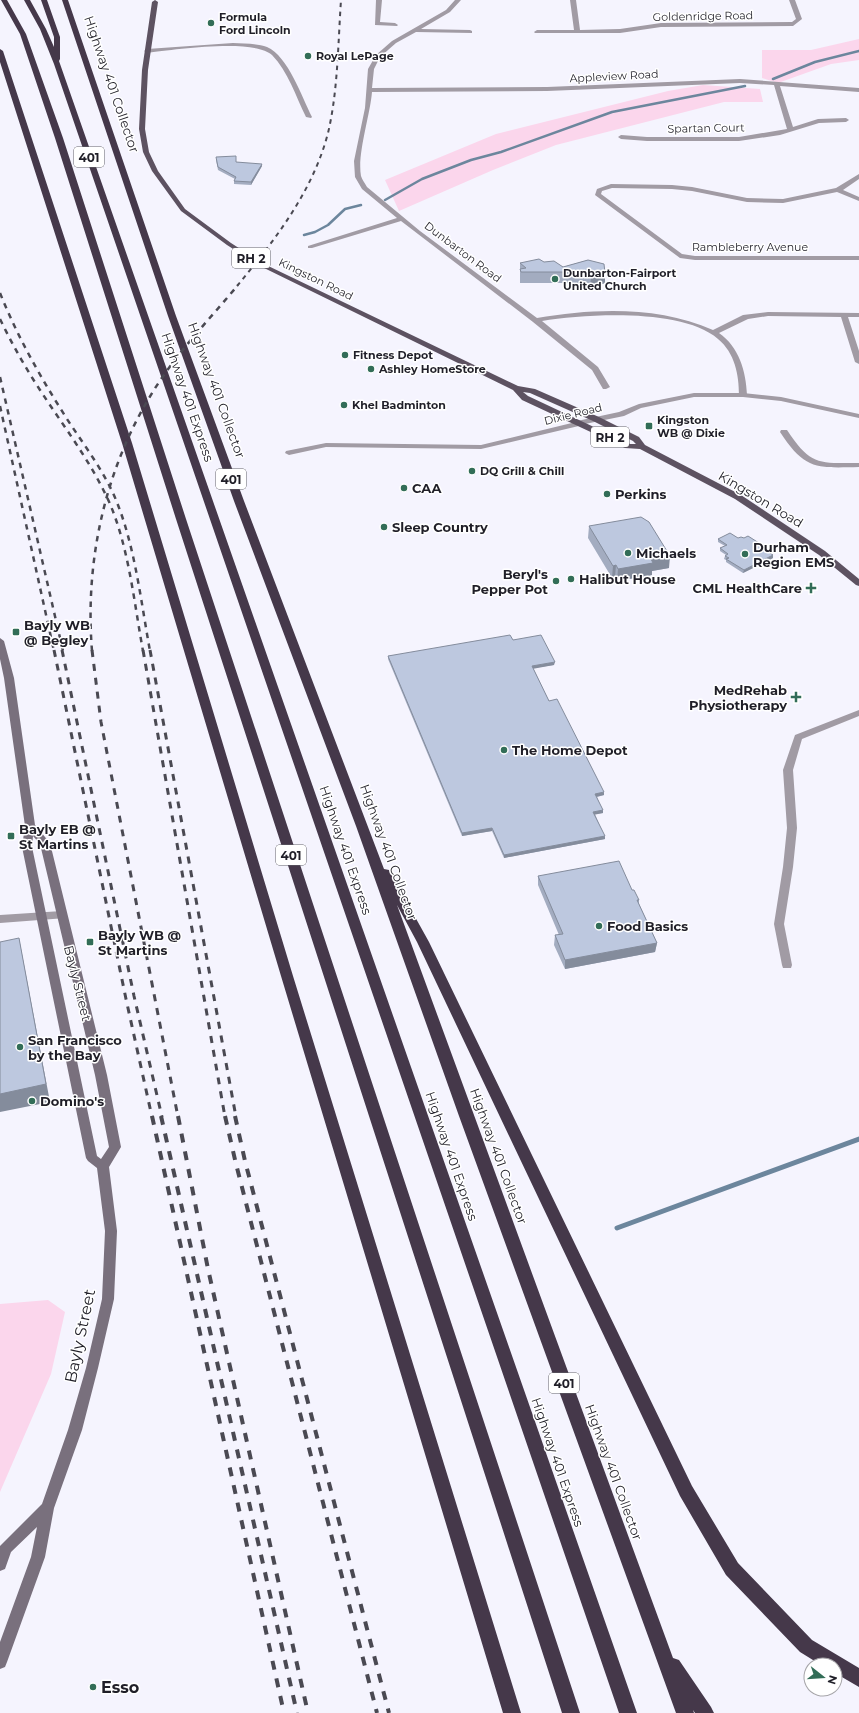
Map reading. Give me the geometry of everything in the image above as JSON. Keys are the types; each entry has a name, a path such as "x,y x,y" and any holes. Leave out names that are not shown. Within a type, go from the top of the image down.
{"highway":[{"name":"401","path":"4,0 23,34 59,138 181,519 571,1713"},
{"name":"Highway 401 Express","path":"27,0 58,64 628,1713"},
{"path":"44,0 57,37 58,64"},
{"name":"Highway 401 Collector","path":"65,0 172,316 239,501 362,826 463,1109 685,1713"},
{"path":"0,51 126,442 512,1713"},
{"path":"362,826 384,873 423,942 686,1491 732,1569 806,1646 859,1678"},
{"path":"662,1650 705,1713"}],"main road":[{"name":"Kingston Road","path":"148,0 158,1 147,51 142,128 146,152 155,171 183,210 229,244 260,264 516,388 532,391 596,419 636,439 642,447"},
{"name":"Kingston Road","path":"516,388 525,398 628,446 642,447 738,497 822,553 859,583"},
{"name":"Bayly Street","path":"0,641 30,826 27,847 92,1158 104,1166"},
{"name":"Bayly Street","path":"0,1662 38,1557 47,1508 75,1430 92,1368 108,1298 111,1231 104,1166 115,1148 101,1075 45,843 30,826"},
{"name":"Bayly Street","path":"0,1564 6,1548 47,1508"}],"street":[{"path":"379,0 377,24 395,25"},
{"name":"Dunbarton Road","path":"458,0 448,11 394,42 378,56 371,69 370,90 364,130 356,161 358,177 364,188 402,219 536,320 595,369 606,387"},
{"path":"573,0 577,32"},
{"name":"Goldenridge Road","path":"537,32 620,32 661,25 793,24 800,19 792,0"},
{"path":"415,30 470,32"},
{"path":"147,51 213,46 244,45 263,47 273,52 277,58 288,75 309,117"},
{"name":"Appleview Road","path":"370,90 547,89 740,81 859,90"},
{"path":"777,84 791,130"},
{"name":"Spartan Court","path":"621,137 647,139 739,139 761,137 818,122 846,120"},
{"name":"Rambleberry Avenue","path":"859,176 838,190 783,201 747,200 692,189 672,187 611,186 599,190 598,195 680,256 695,258 859,258"},
{"path":"838,190 859,199"},
{"path":"310,247 402,219"},
{"path":"536,320 579,314 648,316 673,319 714,332 732,349 738,361 744,385 743,395"},
{"path":"714,332 746,318 768,314 859,315"},
{"path":"844,315 859,362"},
{"name":"Dixie Road","path":"289,453 326,445 481,446 620,414 640,406 694,395 743,395 788,400 859,416"},
{"path":"784,432 794,447 808,460 828,465 859,465"},
{"path":"787,965 779,924 788,867 792,828 788,770 798,737 859,713"},
{"path":"0,919 62,915"}],"shaded area":[{"path":"859,39 859,60 831,64 778,83 762,78 762,50 811,50"},
{"path":"703,85 760,89 763,102 724,102 556,145 493,170 399,211 385,180 496,134 668,91"},
{"path":"48,1300 65,1312 51,1374 0,1492 0,1304"}],"building":[{"path":"236,156 236,162 262,164 251,182 234,181 236,177 218,167 216,157"},
{"path":"539,259 544,262 554,261 563,267 588,260 604,264 605,273 591,277 568,271 570,272 521,272 520,269 526,268 520,263"},
{"name":"Michaels","path":"641,517 649,522 670,556 651,559 653,563 618,569 616,565 613,566 589,526"},
{"name":"Durham Region EMS","path":"730,533 738,538 748,536 759,543 756,544 773,555 744,570 726,559 729,558 725,556 728,554 720,548 727,545 718,539"},
{"name":"The Home Depot","path":"510,635 513,640 541,635 555,662 532,666 549,701 557,699 604,792 595,794 603,810 593,812 605,836 504,855 492,828 462,833 388,656"},
{"name":"Food Basics","path":"619,861 632,890 634,890 639,900 637,900 657,943 565,960 555,935 563,934 538,876"},
{"name":"San Francisco by the Bay","path":"19,938 46,1084 0,1094 0,942"}],"waterway":[{"path":"773,79 815,62 859,51"},
{"path":"385,200 422,179 471,160 501,152 612,112 745,86"},
{"path":"304,235 315,232 328,225 345,209 361,205"},
{"path":"617,1228 859,1139"}],"railway":[{"path":"237,286 279,233 303,195 321,154 328,133 334,101 341,0"},
{"path":"110,487 115,470 129,436 146,403 174,361 238,285"},
{"path":"0,293 14,326 39,373 67,419 100,468 110,487"},
{"path":"0,319 24,364 95,474 107,498"},
{"path":"0,377 63,651"},
{"path":"0,406 54,651"},
{"path":"107,498 110,487"},
{"path":"110,487 123,518 133,555 150,651"},
{"path":"92,651 92,577 97,541 107,498"},
{"path":"107,498 117,521 122,539 134,595 143,651"},
{"path":"54,650 126,999 152,1117"},
{"path":"62,650 134,996 162,1117"},
{"path":"92,650 101,722 178,1117"},
{"path":"143,650 225,1117"},
{"path":"150,650 236,1117"},
{"path":"152,1116 284,1713"},
{"path":"161,1116 297,1713"},
{"path":"178,1116 208,1269 308,1713"},
{"path":"225,1116 377,1713"},
{"path":"235,1116 245,1161 389,1713"}],"place":[{"name":"Formula Ford Lincoln","path":"211,23"},
{"name":"Royal LePage","path":"308,56"},
{"name":"Dunbarton-Fairport United Church","path":"555,279"},
{"name":"Fitness Depot","path":"345,355"},
{"name":"Ashley HomeStore","path":"371,369"},
{"name":"Khel Badminton","path":"344,405"},
{"name":"Kingston WB @ Dixie","path":"649,426"},
{"name":"DQ Grill & Chill","path":"472,471"},
{"name":"CAA","path":"404,488"},
{"name":"Perkins","path":"607,494"},
{"name":"Sleep Country","path":"384,527"},
{"name":"Michaels","path":"628,553"},
{"name":"Durham Region EMS","path":"745,554"},
{"name":"Halibut House","path":"571,579"},
{"name":"Beryl's Pepper Pot","path":"556,581"},
{"name":"CML HealthCare","path":"811,588"},
{"name":"Bayly WB @ Begley","path":"16,632"},
{"name":"MedRehab Physiotherapy","path":"796,697"},
{"name":"The Home Depot","path":"504,750"},
{"name":"Bayly EB @ St Martins","path":"11,836"},
{"name":"Food Basics","path":"599,926"},
{"name":"Bayly WB @ St Martins","path":"90,942"},
{"name":"San Francisco by the Bay","path":"20,1047"},
{"name":"Domino's","path":"32,1101"},
{"name":"Esso","path":"93,1687"}]}
